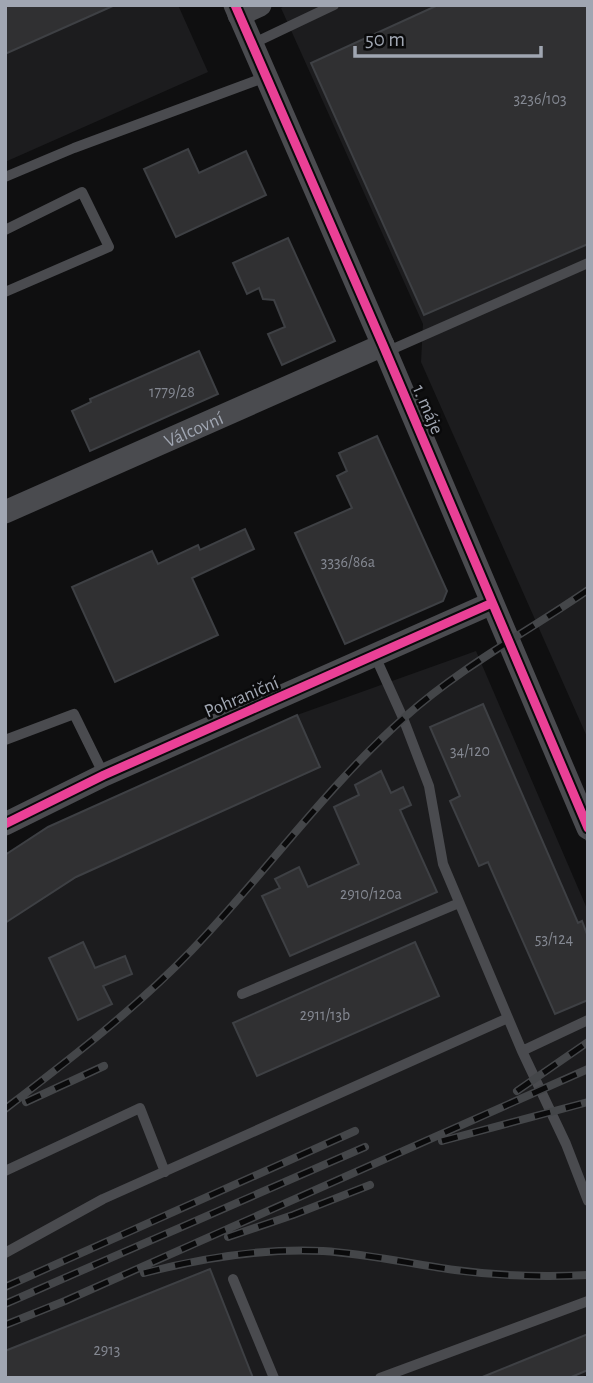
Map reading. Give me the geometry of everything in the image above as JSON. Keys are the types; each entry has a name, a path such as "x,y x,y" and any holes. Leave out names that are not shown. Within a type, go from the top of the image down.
{"street":[{"name":"1. máje","path":"245,8 252,44 385,348 588,828"},
{"name":"Válcovní","path":"5,512 385,348"},
{"name":"Pohraniční","path":"5,824 104,775 492,603"}],"lane":[{"path":"252,44 334,5"},
{"path":"5,177 74,148 266,76"},
{"path":"5,230 82,192 109,247 5,292"},
{"path":"385,348 588,263"},
{"path":"374,656 403,718 429,786 443,864 522,1051 566,1144 588,1201"},
{"path":"5,740 74,714 104,775"},
{"path":"242,994 459,903"},
{"path":"5,1253 103,1199 508,1018"},
{"path":"522,1051 588,1020"},
{"path":"5,1171 140,1108 165,1172"},
{"path":"233,1279 274,1378"},
{"path":"380,1378 588,1301"}],"shaded area":[{"path":"5,5 178,5 208,72 5,162"},
{"path":"286,5 588,5 588,739 421,362 423,324 281,8"},
{"path":"476,651 588,911 588,1374 579,1378 5,1378 5,855 297,715"}],"building":[{"path":"5,5 115,5 5,54"},
{"path":"438,5 588,5 588,244 424,315 311,63"},
{"path":"188,149 199,173 246,151 266,195 176,237 144,169"},
{"path":"288,238 335,341 282,365 268,334 285,327 274,300 263,299 259,288 247,294 233,263"},
{"path":"199,351 218,394 90,451 72,411 91,402 90,399"},
{"path":"377,436 447,591 443,601 345,644 295,533 352,508 337,476 347,471 339,453"},
{"path":"245,529 254,549 192,578 218,635 115,682 72,587 152,551 158,564 198,545 200,550"},
{"path":"483,704 578,923 582,921 588,937 588,1000 555,1014 488,862 479,866 450,801 460,796 430,727"},
{"path":"297,715 320,767 76,877 5,923 5,855 48,827"},
{"path":"381,771 391,793 403,787 411,805 400,810 437,892 290,956 262,896 280,888 275,879 299,867 308,887 359,864 334,807 359,795 355,785"},
{"path":"83,942 95,968 125,956 132,974 103,986 112,1004 78,1020 49,958"},
{"path":"415,942 439,996 257,1076 233,1023"},
{"path":"210,1269 253,1378 5,1378 5,1351"},
{"path":"588,1334 588,1370 569,1378 480,1378"}],"tram line":[{"path":"228,5 378,347 588,843"},
{"path":"241,5 588,814"}],"railway":[{"path":"5,1109 101,1033 169,973 218,922 348,772 405,717 471,666 588,590"},
{"path":"517,1091 588,1042"},
{"path":"26,1102 104,1066"},
{"path":"5,1325 65,1301 588,1069"},
{"path":"442,1141 588,1102"},
{"path":"5,1287 355,1131"},
{"path":"5,1304 365,1147"},
{"path":"228,1237 370,1185"},
{"path":"144,1273 232,1255 300,1250 356,1254 488,1274 588,1275"}],"cycle path":[{"path":"235,5 588,828"},
{"path":"5,824 104,775 492,603"}]}
